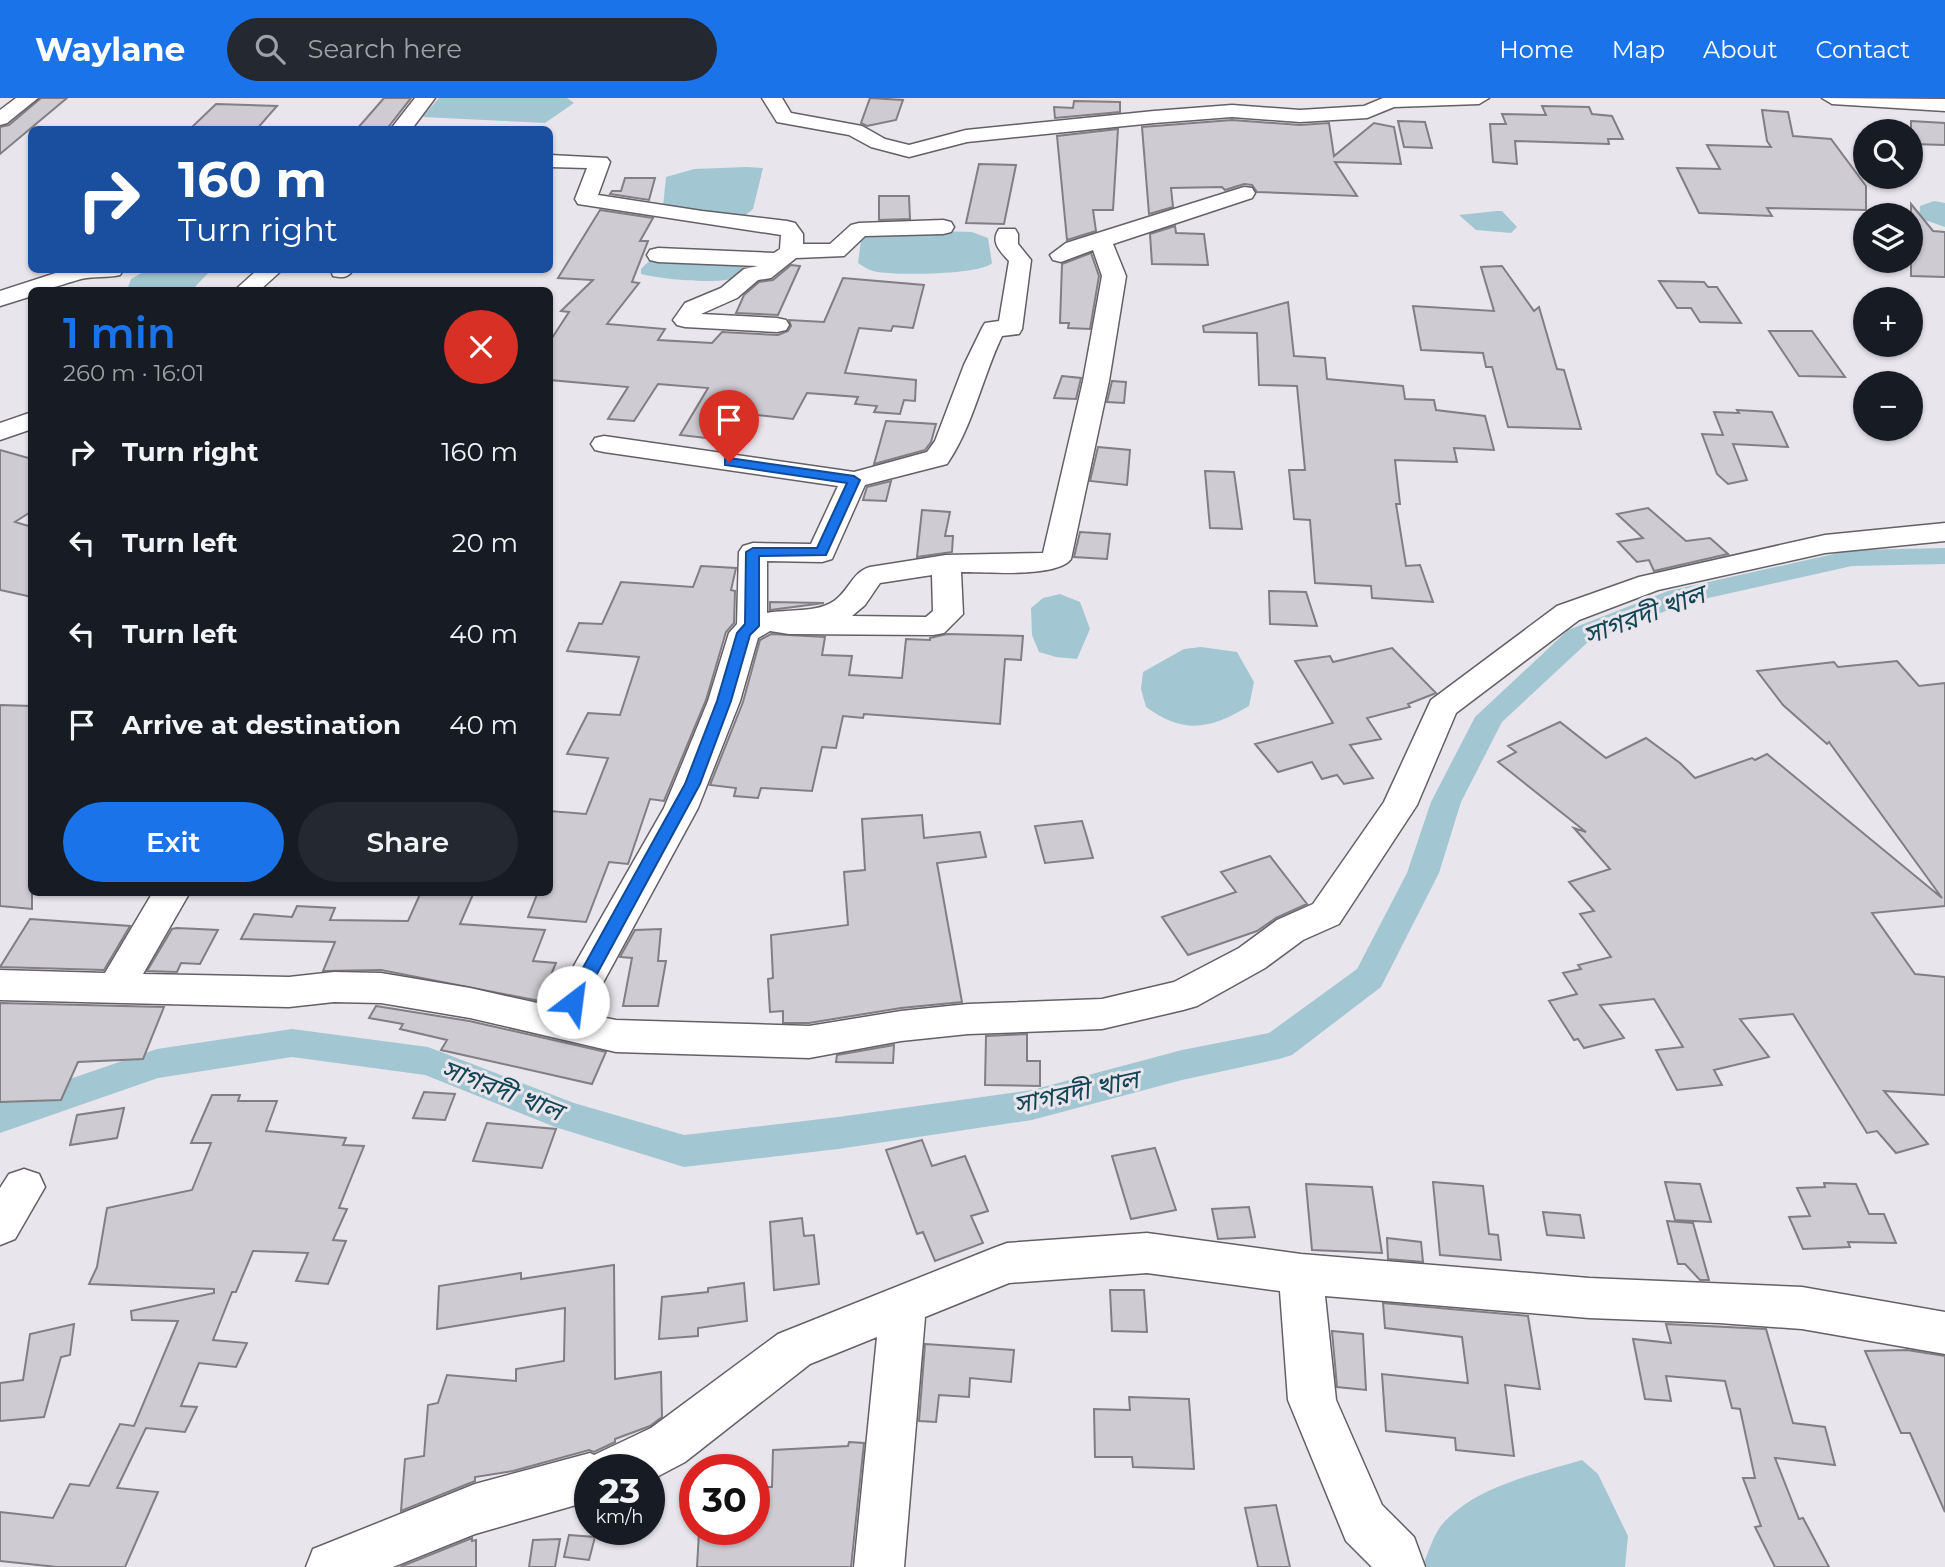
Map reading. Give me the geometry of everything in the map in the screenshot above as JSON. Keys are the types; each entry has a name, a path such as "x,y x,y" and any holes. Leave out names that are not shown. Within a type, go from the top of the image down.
{"street":[{"path":"0,119 28,98"},
{"path":"403,126 425,98"},
{"path":"772,98 784,118 855,130 878,143 909,151 966,136 1154,117 1233,111 1300,116 1367,112 1390,102 1479,98"},
{"path":"1832,98 1945,105"},
{"path":"553,161 600,162 586,199 702,218 787,228 792,233 784,256 763,274 752,274 729,293 692,308 685,320 777,325"},
{"path":"1061,255 1074,248 1244,193"},
{"path":"658,255 784,256 836,251 859,230 943,227"},
{"path":"604,444 854,480 937,458 948,441 976,365 994,328 1010,329 1020,260 1007,245 1007,234"},
{"path":"560,1025 681,808 724,701 744,633 762,624 805,620 844,609 870,576 946,564 1048,562 1056,559 1096,381 1114,276 1104,248 1098,242"},
{"path":"36,287 77,273"},
{"path":"250,287 267,273"},
{"path":"0,299 28,290"},
{"path":"0,432 28,422"},
{"path":"762,624 753,552 822,552 854,480"},
{"path":"0,985 289,992 334,987 382,988 470,1003 616,1036 809,1042 901,1026 955,1020 1102,1014 1183,995 1252,958 1290,930 1326,914 1400,805 1442,707 1567,613 1649,583 1825,544 1945,532"},
{"path":"762,624 933,626 948,614 946,564"},
{"path":"116,987 170,896"},
{"path":"0,1226 24,1187"},
{"path":"651,1454 668,1445 794,1349 1007,1263 1147,1253 1301,1274 1589,1298 1802,1308 1945,1333"},
{"path":"1301,1274 1312,1400 1364,1523 1396,1555 1400,1567"},
{"path":"879,1567 903,1306"},
{"path":"331,1567 475,1509 574,1481"}],"water":[{"path":"439,98 567,98 574,103 545,123 422,117"},
{"path":"763,168 753,209 741,219 663,207 666,177 694,169"},
{"path":"1934,201 1945,203 1945,227 1923,219 1923,205"},
{"path":"1502,211 1517,227 1511,233 1476,230 1459,215"},
{"path":"870,232 972,232 988,238 992,263 971,270 916,274 883,273 867,269 858,263 861,241"},
{"path":"651,259 743,265 743,274 735,278 710,281 678,280 641,274 641,269"},
{"path":"142,273 208,273 195,287 128,287 131,279"},
{"path":"1060,594 1080,602 1090,629 1077,659 1039,652 1032,635 1031,608 1043,598"},
{"path":"1201,647 1237,652 1254,682 1249,706 1222,720 1198,726 1173,722 1146,707 1141,689 1143,672 1184,649"},
{"path":"1582,1460 1598,1474 1628,1536 1625,1567 1426,1567 1424,1562 1440,1527 1453,1513 1469,1502 1505,1484"}],"building":[{"path":"41,98 67,98 34,126 28,126 28,131 0,154 0,127 9,125"},
{"path":"384,98 411,98 389,126 360,126"},
{"path":"870,98 903,100 896,120 867,126 861,123"},
{"path":"1074,101 1120,102 1120,112 1055,118 1054,107 1073,108"},
{"path":"216,104 277,106 260,126 193,126"},
{"path":"1542,106 1589,107 1592,114 1612,116 1623,139 1608,139 1609,144 1515,141 1517,164 1493,162 1490,124 1506,124 1502,114 1546,115"},
{"path":"1762,110 1788,112 1793,136 1831,139 1853,169 1853,189 1866,189 1866,203 1853,203 1853,210 1767,208 1772,216 1699,213 1677,168 1720,169 1707,145 1771,147 1767,141"},
{"path":"1232,120 1300,125 1329,123 1334,156 1374,123 1394,127 1401,164 1335,162 1357,196 1257,192 1252,185 1244,184 1225,190 1222,187 1171,188 1173,207 1149,214 1142,127"},
{"path":"1398,121 1425,122 1432,148 1404,147"},
{"path":"1923,122 1945,123 1945,145 1923,144"},
{"path":"1118,129 1113,210 1093,210 1096,231 1067,240 1057,136"},
{"path":"979,164 1016,165 1004,224 966,223"},
{"path":"625,178 655,178 649,200 610,194 612,191 621,191"},
{"path":"879,196 909,196 910,219 879,220"},
{"path":"600,210 653,218 640,241 648,241 632,282 639,283 607,324 665,329 658,340 712,343 722,332 778,335 788,331 791,326 789,320 824,322 843,278 924,285 913,328 893,326 891,331 859,328 845,373 916,380 915,401 904,400 900,414 874,412 877,406 855,404 858,397 807,393 793,419 757,415 741,442 680,435 708,388 658,384 634,421 608,419 628,387 553,380 553,336 569,312 561,311 593,280 558,278"},
{"path":"1923,219 1933,231 1945,232 1945,277 1911,276 1911,273 1923,273"},
{"path":"1175,226 1176,233 1204,234 1208,265 1152,264 1150,234"},
{"path":"1091,253 1099,276 1090,329 1068,328 1069,323 1060,323 1062,264"},
{"path":"791,265 800,266 778,315 736,313 744,295 759,282 773,280"},
{"path":"1502,266 1534,311 1539,307 1557,369 1564,370 1581,429 1508,427 1492,367 1486,367 1483,353 1421,350 1413,306 1494,311 1481,267"},
{"path":"1659,281 1704,282 1708,287 1717,287 1741,323 1700,322 1691,308 1677,308"},
{"path":"1288,302 1294,356 1325,358 1327,379 1403,386 1405,399 1434,400 1436,410 1485,416 1494,450 1454,448 1457,462 1395,460 1400,504 1396,504 1406,566 1420,565 1433,602 1372,598 1371,586 1315,583 1310,520 1294,519 1289,470 1305,470 1297,386 1259,385 1257,333 1204,332 1203,326"},
{"path":"1769,331 1812,331 1845,377 1799,376"},
{"path":"1062,376 1081,378 1076,399 1054,398"},
{"path":"1112,381 1126,382 1124,403 1107,402"},
{"path":"1737,410 1772,412 1788,447 1733,444 1747,480 1728,484 1717,474 1702,434 1723,435 1714,412 1739,413"},
{"path":"886,421 936,424 931,442 925,450 874,464"},
{"path":"1098,447 1130,450 1127,485 1090,481"},
{"path":"0,450 28,458 28,514 15,522 28,526 28,596 0,590"},
{"path":"1205,471 1234,472 1242,529 1210,528"},
{"path":"891,481 886,501 863,500 867,487"},
{"path":"1648,508 1686,541 1710,538 1728,554 1654,571 1649,560 1637,562 1618,542 1643,538 1617,514"},
{"path":"922,510 950,512 945,536 953,536 952,552 917,557"},
{"path":"1080,532 1110,534 1107,559 1074,557"},
{"path":"701,566 736,568 731,590 735,591 734,623 726,632 706,700 664,801 650,799 628,864 609,862 586,922 528,917 536,896 553,896 553,811 586,814 608,758 567,754 588,713 620,715 639,657 567,651 579,623 602,624 621,582 693,587"},
{"path":"1269,591 1306,592 1317,626 1270,624"},
{"path":"770,602 824,603 770,610"},
{"path":"771,634 825,637 822,655 852,656 849,675 902,678 906,639 930,640 947,634 1023,636 1021,660 1005,659 1000,724 864,714 863,718 843,716 836,748 822,747 812,791 761,788 758,798 734,796 736,788 710,785 743,702 760,640"},
{"path":"1392,648 1436,693 1408,704 1410,707 1367,718 1381,739 1350,745 1373,778 1344,784 1337,775 1322,779 1312,762 1278,772 1255,744 1333,723 1295,661 1330,656 1333,662"},
{"path":"1897,661 1919,686 1945,683 1945,906 1872,913 1915,974 1945,977 1945,1095 1884,1091 1928,1144 1896,1153 1877,1131 1867,1133 1793,1014 1740,1019 1769,1057 1714,1070 1722,1085 1677,1090 1656,1050 1683,1047 1654,999 1600,1005 1624,1038 1584,1048 1578,1039 1574,1040 1549,1001 1577,994 1563,973 1581,969 1578,965 1611,957 1580,914 1594,911 1569,882 1610,869 1574,828 1586,832 1498,762 1516,752 1508,746 1560,722 1606,758 1646,738 1680,763 1695,778 1767,754 1942,898 1829,742 1827,744 1783,705 1757,671 1834,662 1838,667"},
{"path":"0,705 28,706 28,896 32,896 32,909 0,906"},
{"path":"922,815 924,838 980,832 986,857 937,863 962,1002 901,1008 809,1023 783,1023 783,1011 770,1012 768,979 773,978 771,935 848,925 844,872 865,870 862,819"},
{"path":"1082,821 1093,858 1045,863 1035,826"},
{"path":"1270,856 1307,904 1276,918 1257,931 1188,955 1162,917 1236,892 1221,872"},
{"path":"419,896 472,896 460,924 545,930 533,961 556,963 540,1001 381,970 323,971 335,942 241,939 254,914 292,917 297,906 335,908 330,920 408,921"},
{"path":"30,919 130,926 104,970 0,967"},
{"path":"172,929 218,930 200,964 181,963 177,972 147,971"},
{"path":"661,929 658,961 666,961 658,1006 623,1006 632,958 620,957 635,930"},
{"path":"0,1003 164,1007 143,1059 78,1062 61,1100 0,1102"},
{"path":"376,1006 469,1021 606,1052 592,1084 441,1050 447,1040 400,1029 403,1024 369,1018"},
{"path":"1027,1034 1027,1061 1040,1061 1040,1086 985,1085 986,1036"},
{"path":"894,1045 893,1063 836,1062 837,1055"},
{"path":"424,1092 455,1094 445,1120 413,1118"},
{"path":"212,1095 240,1095 238,1101 277,1101 266,1131 346,1138 343,1145 364,1146 339,1208 347,1209 333,1240 346,1241 328,1284 296,1281 308,1253 253,1251 236,1292 232,1292 213,1340 247,1343 236,1367 199,1363 181,1406 197,1407 185,1432 146,1428 117,1488 158,1492 125,1567 57,1567 0,1561 0,1512 53,1518 70,1484 89,1486 120,1424 134,1426 178,1321 132,1320 131,1311 214,1293 214,1289 89,1284 97,1267 107,1208 192,1190 211,1143 191,1143"},
{"path":"124,1108 117,1138 70,1145 77,1115"},
{"path":"487,1123 556,1129 542,1168 473,1161"},
{"path":"922,1140 932,1166 965,1156 988,1211 971,1216 983,1243 935,1261 923,1232 917,1234 886,1150"},
{"path":"1155,1148 1176,1210 1131,1219 1112,1156"},
{"path":"1433,1182 1483,1186 1489,1234 1498,1235 1501,1260 1440,1255"},
{"path":"1665,1182 1700,1184 1711,1222 1675,1220"},
{"path":"1824,1183 1856,1184 1869,1214 1884,1214 1896,1243 1848,1242 1850,1247 1803,1249 1789,1217 1810,1216 1797,1188 1825,1187"},
{"path":"1306,1184 1372,1187 1382,1253 1312,1250"},
{"path":"1249,1207 1255,1237 1218,1239 1212,1209"},
{"path":"1543,1212 1580,1215 1584,1238 1547,1235"},
{"path":"802,1218 804,1236 814,1235 819,1284 774,1290 770,1222"},
{"path":"1667,1221 1693,1223 1709,1280 1700,1280 1685,1264 1678,1264"},
{"path":"1387,1238 1421,1242 1423,1262 1388,1259"},
{"path":"614,1265 615,1379 661,1372 662,1417 650,1426 615,1439 615,1442 594,1452 589,1450 513,1471 475,1477 475,1481 401,1511 405,1459 424,1456 428,1405 438,1403 447,1375 516,1381 516,1369 564,1361 565,1308 437,1329 439,1286 521,1273 521,1279"},
{"path":"744,1283 747,1321 698,1328 698,1336 659,1339 662,1297 708,1292 708,1288"},
{"path":"1110,1290 1144,1290 1147,1332 1112,1331"},
{"path":"1383,1303 1528,1316 1540,1389 1505,1385 1514,1456 1456,1450 1455,1438 1386,1431 1382,1374 1468,1383 1462,1337 1385,1328"},
{"path":"74,1324 70,1355 61,1357 44,1417 0,1421 0,1383 23,1380 30,1334"},
{"path":"1666,1324 1766,1329 1793,1423 1825,1427 1835,1465 1775,1458 1799,1519 1803,1518 1829,1567 1775,1567 1755,1527 1761,1526 1743,1478 1755,1478 1740,1409 1732,1408 1725,1381 1666,1376 1671,1401 1645,1399 1633,1339 1671,1343"},
{"path":"1332,1331 1363,1334 1366,1390 1337,1387"},
{"path":"925,1344 1014,1350 1011,1382 970,1378 969,1397 939,1395 936,1422 919,1421"},
{"path":"1907,1350 1945,1356 1945,1512 1910,1433 1901,1433 1865,1351"},
{"path":"1129,1397 1189,1399 1194,1469 1133,1467 1132,1457 1095,1457 1094,1409 1130,1410"},
{"path":"849,1442 864,1443 851,1567 697,1567 698,1545 770,1545 773,1450 848,1446"},
{"path":"1276,1505 1290,1567 1258,1567 1245,1508"},
{"path":"569,1535 574,1535 574,1545 593,1545 589,1560 564,1557"},
{"path":"472,1538 472,1541 476,1540 476,1567 400,1567"},
{"path":"560,1539 555,1567 529,1567 533,1540"}],"waterway":[{"name":"সাগরদী খাল","path":"0,1118 157,1064 292,1043 428,1061 568,1116 684,1151 838,1133 1032,1105 1182,1065 1279,1045 1369,978 1423,873 1446,802 1490,717 1578,636 1678,597 1852,558 1945,556"}],"route":[{"path":"573,1002 692,784 724,701 744,633 752,626 753,552 822,552 854,480 729,462"}]}
